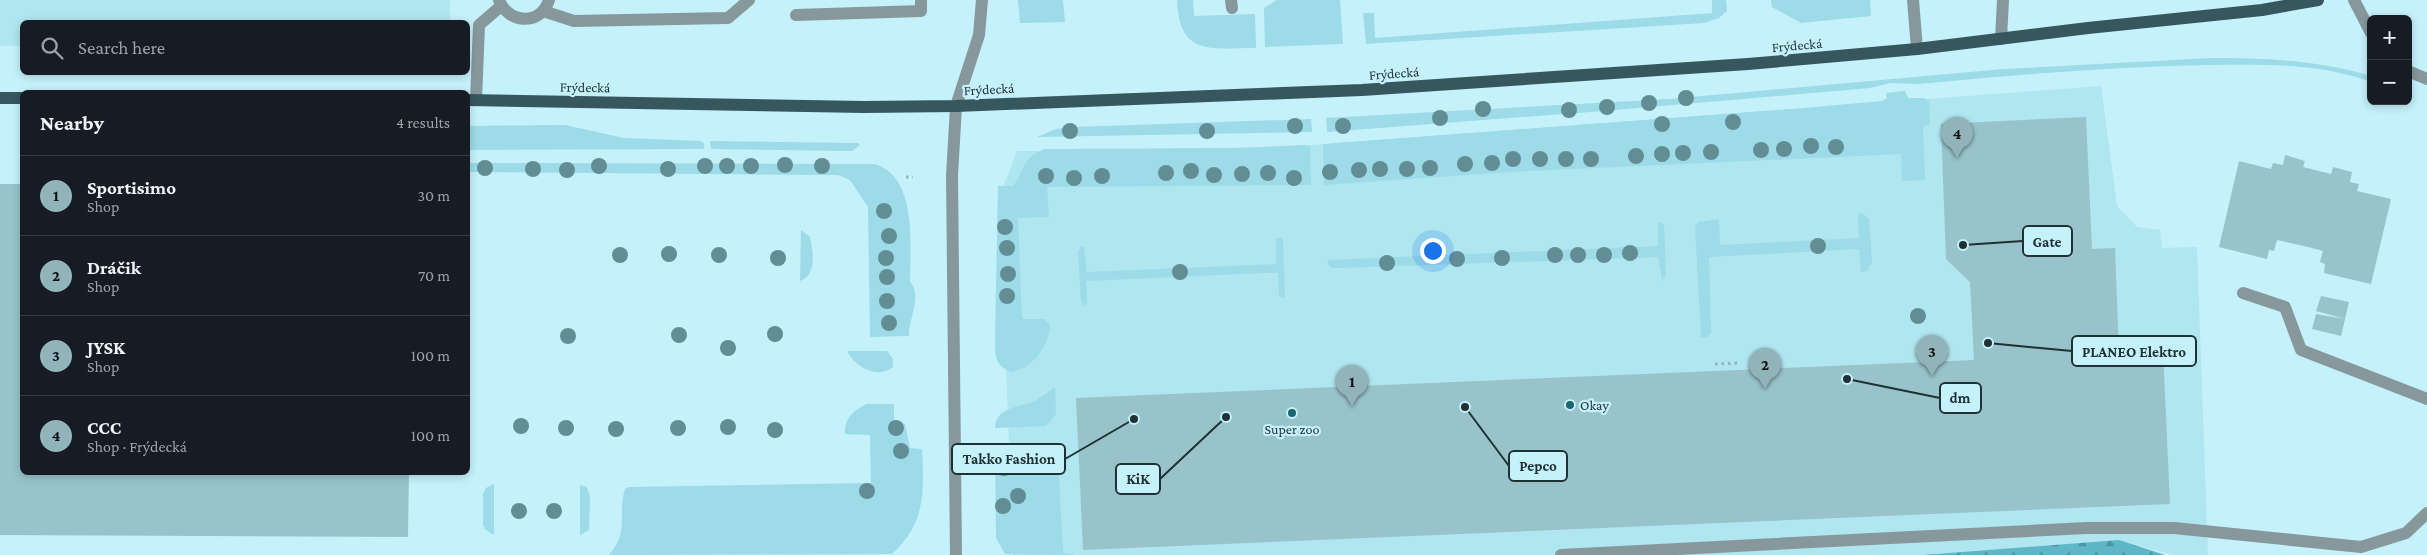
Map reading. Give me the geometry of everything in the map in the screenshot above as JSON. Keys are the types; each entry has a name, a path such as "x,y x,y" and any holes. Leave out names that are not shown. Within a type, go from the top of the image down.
{"main road":[{"name":"Frýdecká","path":"472,100 840,107 956,106 1362,90 1748,64 1917,49 2262,5 2318,0"},
{"path":"0,98 20,98"}],"street":[{"path":"472,100 479,26 500,3 506,12 520,19 536,16 543,12 549,0"},
{"path":"543,12 574,21 728,18 749,0"},
{"path":"796,15 921,11 921,0"},
{"path":"956,555 952,208 956,106 978,35 982,0"},
{"path":"1913,0 1917,49"},
{"path":"2001,39 2003,0"},
{"path":"2354,0 2367,25"},
{"path":"2412,73 2427,79"},
{"path":"2243,293 2285,307 2301,350 2427,399"},
{"path":"1561,555 2086,528 2174,528 2361,547 2406,533 2427,513"}],"path":[{"path":"906,177 913,177"},
{"path":"1715,364 1739,363"}],"shaded area":[{"path":"0,0 450,0 450,20 20,20 20,46 0,46"},
{"path":"1018,0 1063,0 1065,22 1020,23"},
{"path":"1177,0 1193,0 1194,16 1255,14 1256,48 1212,48 1191,40 1184,32 1179,18"},
{"path":"1277,0 1340,0 1343,44 1265,47 1264,8"},
{"path":"1712,0 1726,0 1727,11 1719,18 1704,23 1366,44 1363,13 1374,13 1375,38 1712,13"},
{"path":"1771,0 1870,0 1871,16 1801,23 1772,7"},
{"path":"2211,58 2272,59 2331,66 2367,75 2367,81 2330,71 2290,66 2206,65 2134,68 1918,84 1890,83 1870,88 1327,132 1326,118 1669,99 2004,69"},
{"path":"2101,86 2117,206 2137,227 2160,230 2162,248 2197,247 2208,555 2174,555 2133,544 2165,555 1013,555 1000,196 1017,151 1233,151"},
{"path":"1905,91 1908,98 1924,98 1929,101 1930,124 1923,126 1925,180 1902,181 1901,154 1509,172 1324,185 1323,144 1882,101 1887,98 1886,93"},
{"path":"1311,119 1312,132 1037,137 1056,129 1074,127"},
{"path":"565,125 624,138 700,141 704,143 704,149 470,150 470,126"},
{"path":"710,141 858,143 860,145 852,151 711,149"},
{"path":"1310,146 1311,185 1047,187 1049,217 1018,218 1022,319 1044,319 1050,325 1049,333 1043,348 1026,367 1011,372 999,363 996,355 995,340 998,186 1013,186 1024,165 1031,157 1044,149 1232,148"},
{"path":"470,163 875,164 889,171 899,183 909,215 910,282 914,288 915,301 909,336 870,337 868,207 850,180 838,175 470,172"},
{"path":"1862,213 1869,219 1872,263 1867,271 1861,272 1859,249 1709,257 1711,333 1707,337 1701,337 1695,227 1698,222 1719,219 1720,245 1859,238 1858,214"},
{"path":"1658,222 1664,224 1666,275 1662,281 1658,257 1341,268 1331,268 1327,263 1329,260 1658,246"},
{"path":"801,230 810,237 813,256 809,274 800,281"},
{"path":"1276,238 1282,238 1283,241 1285,296 1283,298 1279,295 1278,273 1264,273 1086,281 1087,304 1085,306 1081,301 1078,251 1082,246 1084,247 1087,272 1276,264"},
{"path":"847,351 887,351 893,359 893,367 887,371 880,372 867,370 855,362"},
{"path":"1055,387 1056,414 1046,426 995,428 999,415 1009,409 1035,401"},
{"path":"867,404 894,404 894,421 905,424 910,448 922,449 923,479 921,506 911,531 892,554 609,555 619,538 623,498 625,489 629,487 871,483 870,435 845,434 848,419 858,409"},
{"path":"1038,445 1053,452 1058,458 1063,553 1076,555 1005,554 996,538 995,446"},
{"path":"494,484 494,534 492,534 485,529 483,524 483,494 486,488"},
{"path":"580,485 587,487 590,497 589,530 580,535"}],"green space":[{"path":"2119,540 2165,555 1923,555"}],"building":[{"path":"2086,117 2092,249 2115,248 2119,354 2163,351 2170,504 1083,550 1076,398 1974,360 1970,282 1946,259 1941,124"},
{"path":"2285,155 2305,161 2303,167 2331,174 2333,167 2352,172 2350,182 2359,184 2357,191 2391,199 2371,284 2324,273 2325,264 2320,262 2323,251 2308,247 2277,240 2274,251 2269,250 2267,259 2219,247 2239,161 2271,169 2273,163 2283,165"},
{"path":"0,184 20,184 20,475 409,475 408,537 0,535"},
{"path":"2321,296 2349,302 2345,319 2316,311"},
{"path":"2316,314 2345,319 2341,336 2312,329"}],"place":[{"name":"CCC","path":"1957,158"},
{"name":"Gate","path":"1963,245"},
{"name":"PLANEO Elektro","path":"1988,343"},
{"name":"JYSK","path":"1932,376"},
{"name":"dm","path":"1847,379"},
{"name":"Dráčik","path":"1765,389"},
{"name":"Okay","path":"1570,405"},
{"name":"Sportisimo","path":"1352,406"},
{"name":"Pepco","path":"1465,407"},
{"name":"Super zoo","path":"1292,413"},
{"name":"KiK","path":"1226,417"},
{"name":"Takko Fashion","path":"1134,419"}]}
